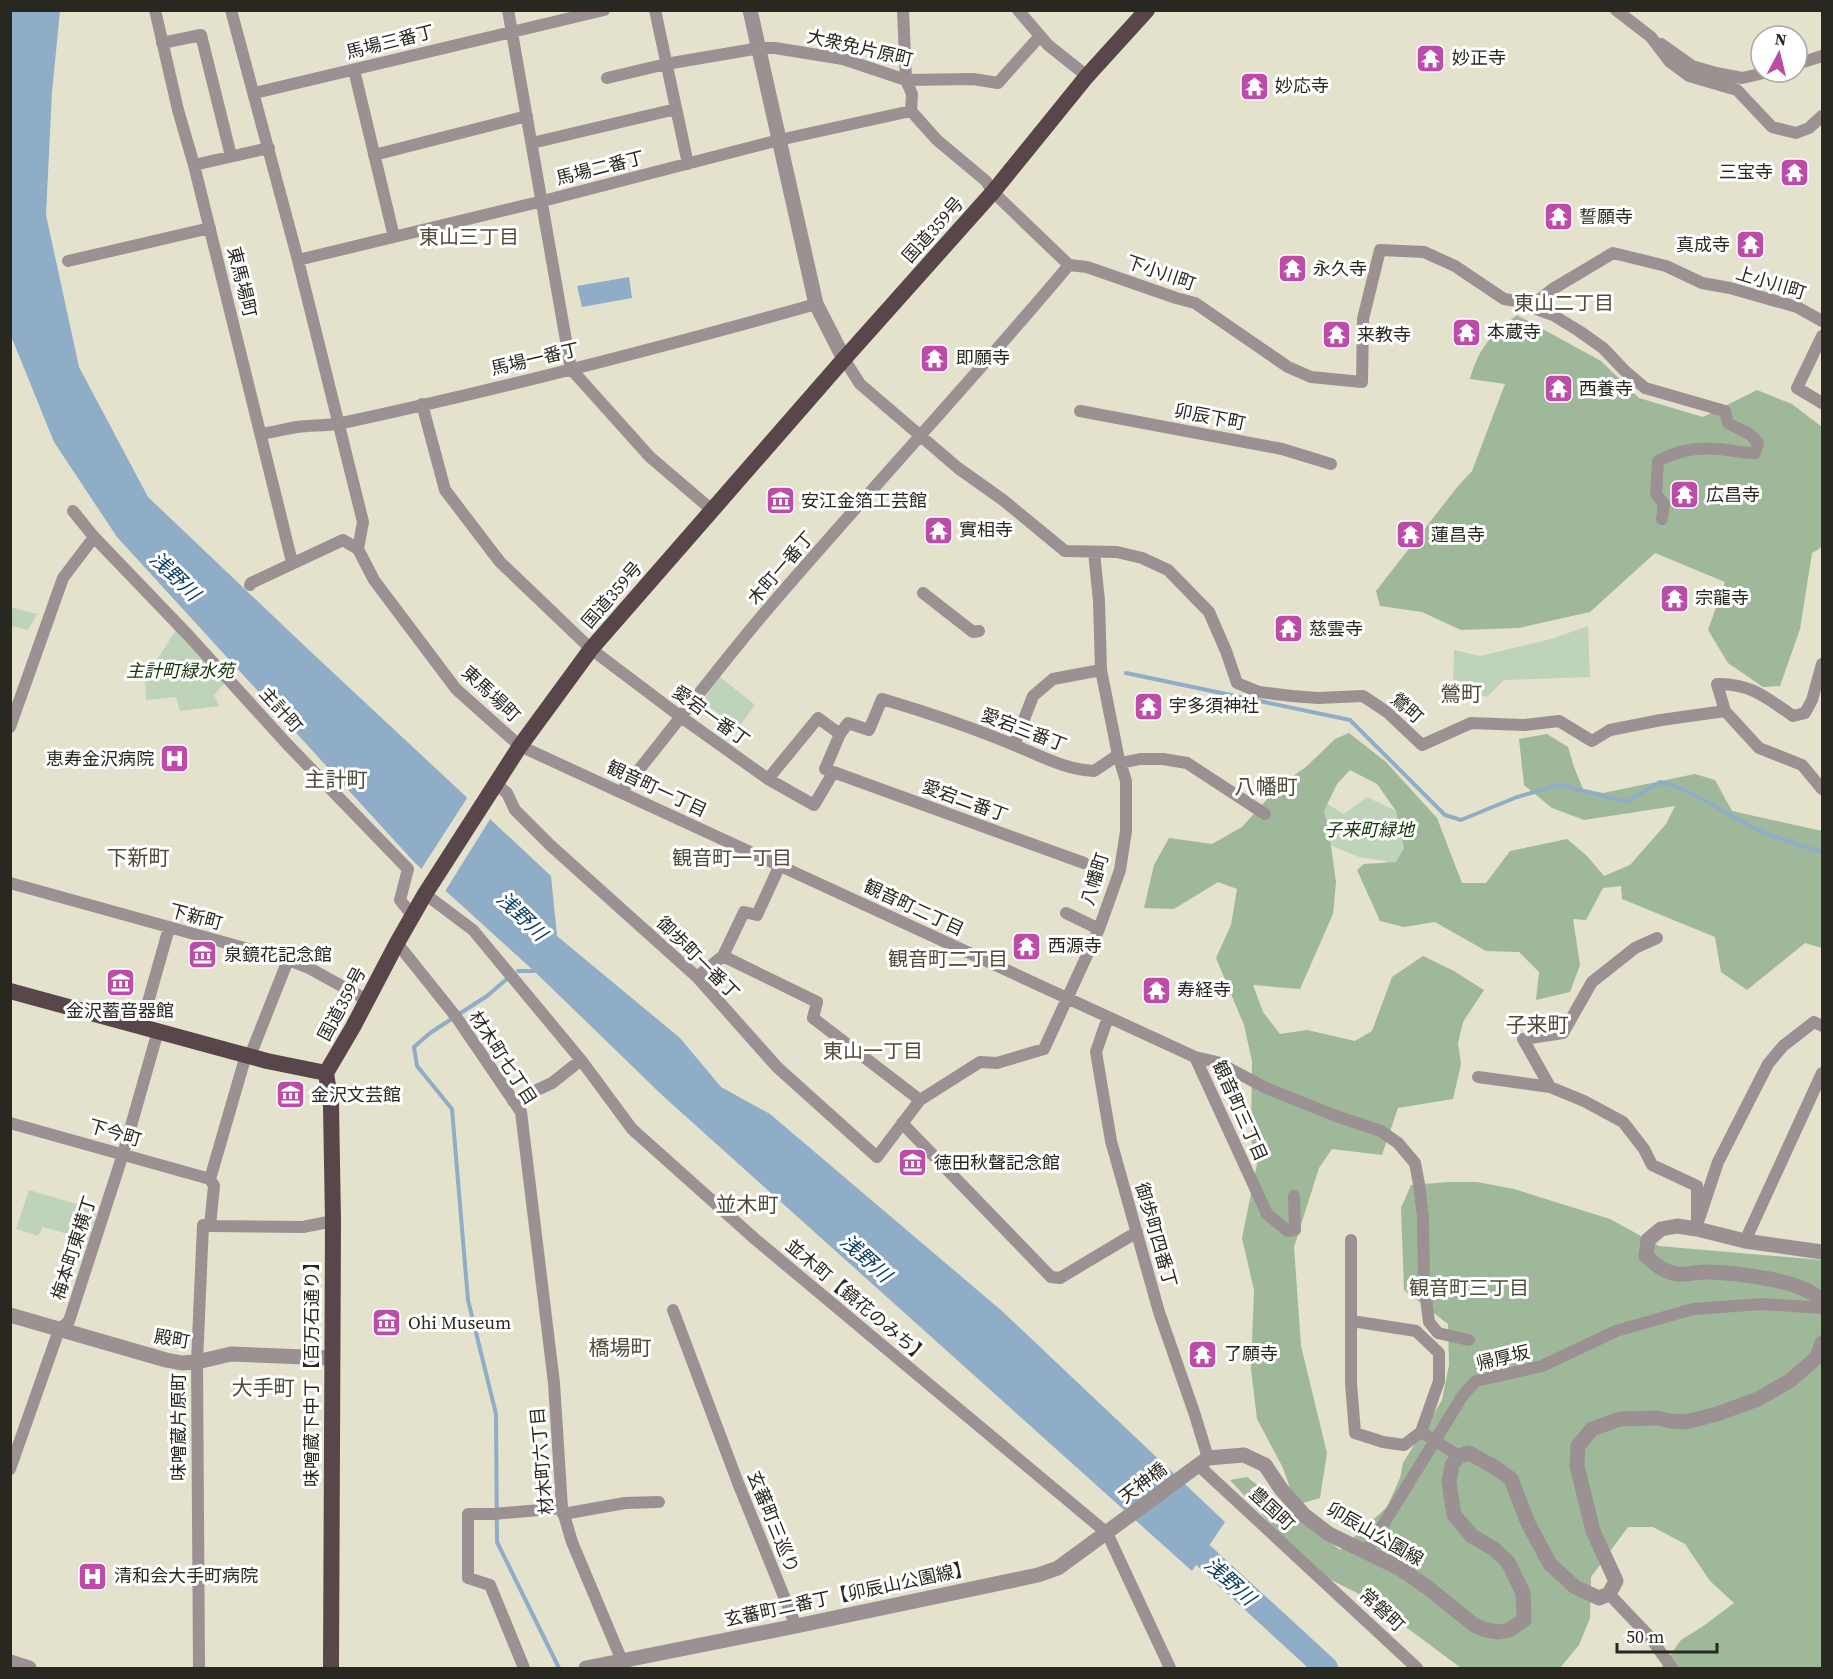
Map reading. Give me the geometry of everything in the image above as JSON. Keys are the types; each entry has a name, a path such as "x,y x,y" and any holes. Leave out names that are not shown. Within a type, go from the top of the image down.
{"highway":[{"name":"国道359号","path":"326,1073 412,915 520,746 591,649 993,192 1087,76 1147,10"},
{"path":"10,991 248,1056 326,1073"},
{"name":"味噌蔵下中丁【百万石通り】","path":"326,1073 331,1105 333,1221 331,1668"}],"street":[{"name":"東馬場町","path":"155,10 292,562"},
{"path":"231,10 255,93 363,522 358,549 343,540 292,562 250,585"},
{"path":"508,10 571,369 650,457 712,510"},
{"name":"馬場三番丁","path":"255,93 604,10"},
{"path":"655,10 688,164"},
{"path":"750,10 816,304 844,359 860,384 958,468 1003,500 1065,551 1094,552"},
{"path":"903,10 906,80 912,94 911,111 937,140 986,181 993,192 1069,265"},
{"path":"1018,10 1048,45 1087,76"},
{"path":"1616,10 1692,66 1742,78 1749,76"},
{"path":"162,43 201,35 231,156"},
{"name":"大衆免片原町","path":"607,78 666,64 760,48 775,48 843,59 906,80 973,79 998,83 1040,36"},
{"path":"1651,37 1670,62 1689,76 1737,90 1772,127 1796,133 1809,128 1822,116"},
{"path":"354,70 394,237"},
{"path":"532,143 676,108"},
{"name":"馬場二番丁","path":"298,260 543,201 779,140 911,111"},
{"path":"374,155 528,116"},
{"path":"195,165 269,148"},
{"path":"68,261 210,228"},
{"name":"上小川町","path":"1362,382 1363,319 1380,250 1424,252 1455,266 1504,299 1529,303 1539,300 1551,290 1613,253 1666,266 1702,283 1730,288 1797,307 1822,321"},
{"name":"下小川町","path":"1069,265 1087,267 1195,303 1288,367 1311,377 1362,382"},
{"name":"木町一番丁","path":"621,792 727,657 1069,265"},
{"path":"1504,299 1553,315 1579,331 1603,348 1645,388 1725,411 1728,423 1751,435 1758,444 1755,453 1716,448 1691,449 1658,461 1656,494 1664,504 1662,519"},
{"name":"馬場一番丁","path":"261,434 339,423 422,404 571,369 816,304"},
{"path":"1822,336 1797,388 1822,403"},
{"name":"愛宕一番丁","path":"422,404 445,490 500,562 591,649 768,779 814,805 833,773"},
{"name":"卯辰下町","path":"1080,411 1282,449 1330,464"},
{"name":"主計町","path":"73,511 94,537 189,636 288,745 408,869 400,900 412,915"},
{"path":"10,727 63,578 94,537"},
{"name":"東馬場町","path":"358,549 374,580 456,689 520,746"},
{"name":"鶯町","path":"1094,552 1117,552 1142,558 1168,570 1209,612 1237,683 1259,692 1292,696 1318,698 1363,696 1387,712 1422,745 1471,723 1524,725 1559,721 1592,741 1610,730 1725,711"},
{"name":"八幡町","path":"920,1100 980,1062 997,1063 1044,1049 1099,929 1120,870 1126,831 1126,781 1101,670 1099,601 1094,552"},
{"path":"923,593 974,632 979,631"},
{"path":"1822,664 1806,714 1793,716 1755,690 1733,684 1717,684 1725,711 1759,748 1802,765 1822,789"},
{"path":"1014,745 1033,696 1053,679 1101,670"},
{"name":"愛宕三番丁","path":"840,734 848,723 869,730 882,699 914,708 1066,766 1094,771 1120,759"},
{"path":"768,779 818,718 840,734 825,769 833,773"},
{"name":"観音町一丁目","path":"520,746 780,865"},
{"path":"1120,759 1163,759 1187,763 1265,814"},
{"name":"愛宕二番丁","path":"833,773 1084,863"},
{"name":"御歩町一番丁","path":"494,788 507,793 515,810 550,845 697,977 777,1067 878,1157 902,1123"},
{"path":"697,977 723,956 744,912 757,915 780,865"},
{"name":"観音町二丁目","path":"780,865 1066,999"},
{"name":"下新町","path":"10,883 288,960 309,968 367,1000"},
{"name":"並木町【鏡花のみち】","path":"429,889 473,930 581,1060 632,1129 754,1239 1112,1529 1170,1668"},
{"path":"1066,913 1099,929"},
{"path":"141,1027 168,928"},
{"path":"1550,1087 1523,1039 1563,1033 1592,982 1635,948 1658,938"},
{"name":"材木町七丁目","path":"397,943 457,1018 521,1112 542,1283"},
{"path":"723,956 817,1002 813,1018 920,1100 902,1123 1051,1277 1060,1278 1137,1232"},
{"name":"味噌蔵片原町","path":"199,1668 197,1362 203,1225 210,1226 214,1186 210,1179 248,1056 288,960"},
{"name":"観音町三丁目","path":"1066,999 1195,1057 1267,1214 1288,1231 1295,1230 1294,1196"},
{"name":"御歩町四番丁","path":"1108,1017 1096,1052 1111,1141 1159,1312 1195,1415 1199,1465"},
{"path":"1697,1227 1718,1162 1768,1064 1783,1046 1814,1022 1822,1026"},
{"name":"梅本町東横丁","path":"10,1469 59,1330 69,1321 123,1154 158,1031"},
{"path":"1195,1057 1217,1062 1266,1088 1381,1131 1398,1143 1415,1163 1419,1184 1429,1322 1438,1333 1469,1340"},
{"path":"513,1101 552,1083 581,1060"},
{"path":"1745,1241 1822,1073"},
{"path":"1478,1077 1550,1087 1584,1101 1623,1122 1644,1149 1652,1165 1697,1186 1697,1227"},
{"name":"下今町","path":"10,1123 210,1179"},
{"path":"210,1226 303,1227 333,1221"},
{"path":"1822,1251 1745,1241 1697,1227 1677,1226 1661,1229 1648,1240 1646,1256 1657,1267 1677,1274 1734,1273 1766,1278 1799,1287 1821,1299 1822,1303"},
{"path":"1351,1240 1350,1383 1355,1433 1383,1442 1404,1445 1421,1432 1439,1381 1439,1353 1416,1331 1352,1322"},
{"name":"材木町六丁目","path":"542,1283 554,1383 563,1511 572,1542 623,1666"},
{"name":"帰厚坂","path":"1367,1551 1457,1405 1476,1381 1542,1366 1616,1331 1693,1309 1762,1304 1822,1308"},
{"name":"玄蕃町三巡り","path":"673,1310 796,1626"},
{"name":"殿町","path":"10,1315 182,1363 231,1354 331,1358"},
{"path":"1421,1432 1459,1456 1469,1453 1511,1479 1528,1523 1550,1564 1575,1587 1599,1598 1609,1594 1616,1581 1593,1532 1577,1466 1578,1446 1592,1429 1620,1419 1656,1418 1685,1422 1717,1414 1758,1399 1791,1380 1817,1357 1822,1343"},
{"name":"卯辰山公園線","path":"1199,1465 1244,1455 1265,1465 1281,1489 1304,1515 1329,1534 1399,1568 1427,1587 1474,1625 1499,1632 1509,1630 1524,1620 1523,1593 1508,1562 1494,1549 1472,1536 1454,1515 1449,1482 1452,1465 1459,1456"},
{"name":"天神橋","path":"1112,1529 1199,1465"},
{"name":"豊国町","path":"1199,1465 1322,1578"},
{"path":"524,1668 489,1585 468,1578 468,1514 563,1511 625,1503 659,1502"},
{"name":"玄蕃町二番丁【卯辰山公園線】","path":"586,1668 623,1666 796,1626 1038,1575 1058,1568 1112,1529"},
{"name":"常磐町","path":"1322,1578 1417,1668"},
{"path":"1609,1594 1649,1636 1672,1668"},
{"path":"10,1662 29,1668"}],"green space":[{"path":"1517,315 1601,361 1639,398 1703,417 1757,390 1792,404 1822,427 1822,547 1812,553 1800,629 1780,686 1763,687 1728,663 1708,630 1725,582 1655,553 1590,612 1519,628 1461,630 1422,612 1380,606 1376,591 1472,471 1505,384 1470,379 1477,358 1487,342"},
{"path":"10,607 37,614 28,630 11,626"},
{"path":"1588,626 1590,677 1504,680 1487,697 1453,685 1454,650 1480,656 1551,639"},
{"name":"主計町緑水苑","path":"176,630 226,682 214,695 219,706 180,711 176,697 146,700 145,678"},
{"path":"720,677 755,705 738,728 702,701"},
{"path":"1349,733 1386,762 1437,818 1462,883 1486,883 1510,851 1567,839 1587,856 1604,876 1630,865 1666,824 1675,806 1584,820 1552,808 1524,785 1519,739 1547,734 1568,747 1583,789 1603,793 1695,774 1715,780 1732,811 1822,831 1822,948 1805,943 1747,990 1721,972 1715,937 1622,899 1621,886 1603,888 1586,920 1573,919 1580,965 1570,992 1536,1000 1539,972 1519,952 1486,951 1435,922 1404,927 1380,921 1357,870 1364,864 1396,862 1404,848 1396,811 1377,784 1350,770 1337,784 1324,811 1336,882 1333,914 1300,989 1253,985 1263,1012 1280,1034 1307,1030 1355,1041 1372,1031 1392,977 1423,956 1454,971 1484,990 1463,1022 1458,1043 1461,1064 1453,1099 1398,1108 1382,1155 1332,1149 1319,1168 1294,1247 1301,1346 1327,1453 1320,1498 1296,1505 1283,1468 1257,1419 1251,1369 1254,1290 1242,1238 1257,1164 1251,1139 1252,1061 1244,1025 1216,958 1231,925 1237,889 1218,882 1174,909 1144,908 1154,865 1169,838 1212,844 1242,827 1279,786 1306,767 1335,739"},
{"name":"子来町緑地","path":"1302,789 1344,814 1367,797 1396,811 1424,886 1385,861 1359,857 1310,837"},
{"path":"1477,1182 1514,1189 1610,1219 1659,1246 1822,1260 1822,1668 1661,1668 1681,1640 1734,1603 1710,1581 1685,1544 1653,1527 1628,1527 1591,1577 1590,1618 1579,1645 1560,1668 1461,1668 1367,1598 1315,1572 1230,1480 1247,1477 1340,1550 1387,1507 1400,1478 1403,1463 1442,1400 1449,1365 1448,1324 1404,1290 1401,1208 1411,1185"},
{"path":"29,1190 97,1210 89,1240 43,1227 38,1236 16,1229"}],"water":[{"path":"10,11 60,11 52,92 46,215 79,367 148,497 551,876 557,936 680,1038 721,1087 770,1114 1002,1311 1225,1522 1192,1571 663,1096 534,971 415,863 117,537 54,442 11,336"},
{"path":"629,277 632,298 582,307 577,286"}],"pier":[{"path":"469,795 492,816 444,893 420,871"}],"waterway":[{"path":"1126,673 1350,720 1445,815 1461,820 1517,797 1560,785 1627,802 1660,782 1684,790 1760,831 1822,852"},
{"path":"518,971 534,971 537,968"},
{"path":"459,1014 487,996 508,978"},
{"path":"450,1020 414,1047 417,1066 452,1109 468,1300 496,1414 497,1542 559,1668"},
{"name":"浅野川","path":"1180,1534 1326,1668"}],"place":[{"name":"妙正寺","path":"1431,58"},
{"name":"妙応寺","path":"1254,86"},
{"name":"三宝寺","path":"1794,172"},
{"name":"誓願寺","path":"1558,217"},
{"name":"真成寺","path":"1751,245"},
{"name":"永久寺","path":"1292,269"},
{"name":"本蔵寺","path":"1466,332"},
{"name":"来教寺","path":"1336,335"},
{"name":"即願寺","path":"935,358"},
{"name":"西養寺","path":"1558,389"},
{"name":"広昌寺","path":"1685,495"},
{"name":"安江金箔工芸館","path":"780,501"},
{"name":"實相寺","path":"938,530"},
{"name":"蓮昌寺","path":"1410,535"},
{"name":"宗龍寺","path":"1674,598"},
{"name":"慈雲寺","path":"1288,629"},
{"name":"宇多須神社","path":"1148,706"},
{"name":"恵寿金沢病院","path":"175,759"},
{"name":"西源寺","path":"1027,946"},
{"name":"泉鏡花記念館","path":"203,955"},
{"name":"金沢蓄音器館","path":"120,982"},
{"name":"寿経寺","path":"1156,990"},
{"name":"金沢文芸館","path":"290,1095"},
{"name":"徳田秋聲記念館","path":"913,1163"},
{"name":"Ohi Museum","path":"387,1323"},
{"name":"了願寺","path":"1203,1354"},
{"name":"清和会大手町病院","path":"93,1576"}],"district":[{"name":"東山三丁目","path":"469,237"},
{"name":"東山二丁目","path":"1564,303"},
{"name":"鶯町","path":"1461,694"},
{"name":"主計町","path":"336,780"},
{"name":"八幡町","path":"1266,787"},
{"name":"下新町","path":"138,858"},
{"name":"観音町一丁目","path":"732,858"},
{"name":"観音町二丁目","path":"948,959"},
{"name":"子来町","path":"1537,1025"},
{"name":"東山一丁目","path":"873,1051"},
{"name":"並木町","path":"747,1205"},
{"name":"観音町三丁目","path":"1469,1288"},
{"name":"橋場町","path":"620,1348"},
{"name":"大手町","path":"263,1388"}]}
